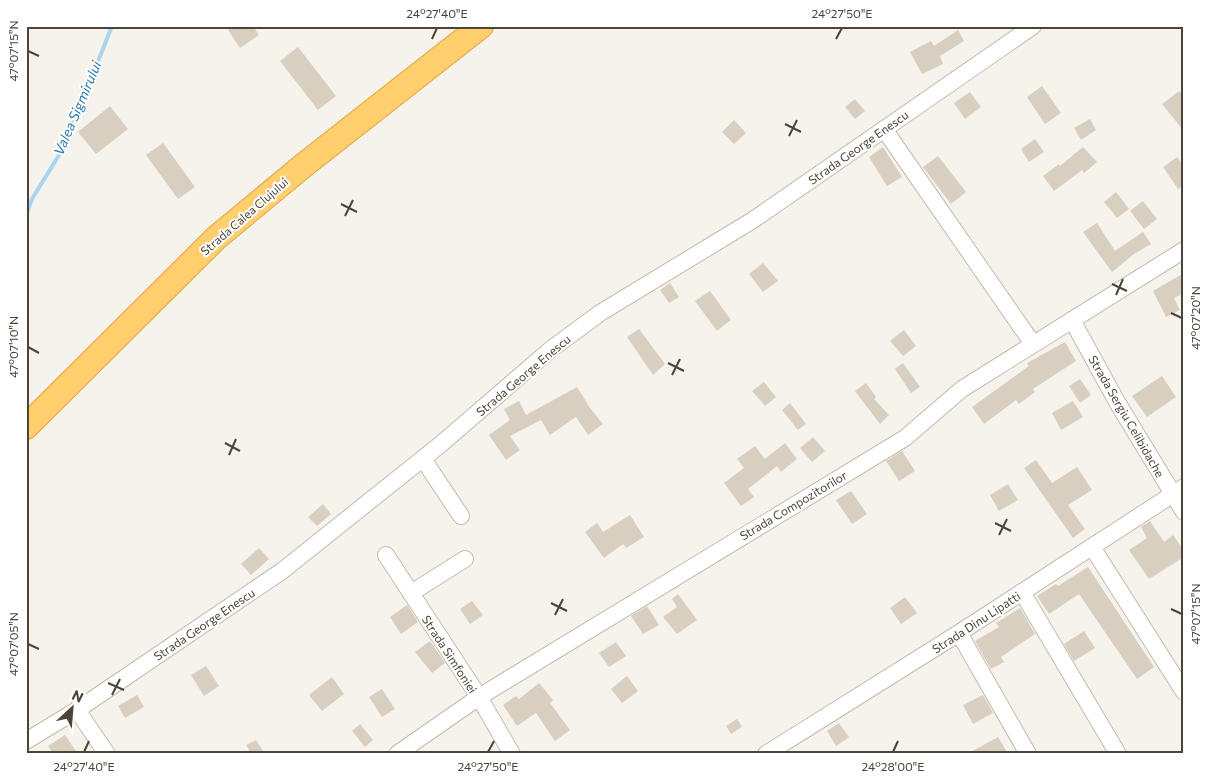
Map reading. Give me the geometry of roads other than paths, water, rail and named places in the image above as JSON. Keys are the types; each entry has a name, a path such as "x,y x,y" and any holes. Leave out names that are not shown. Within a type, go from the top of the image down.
{"highway":[{"name":"Strada Calea Clujului","path":"26,428 216,238 304,165 481,26"}],"street":[{"name":"Strada George Enescu","path":"26,740 77,710 282,571 423,459 550,350 600,313 753,220 1033,26"},
{"path":"884,129 1033,344"},
{"name":"Strada Compozitorilor","path":"397,754 479,697 905,438 962,389 1184,250"},
{"name":"Strada Sergiu Celibidache","path":"1072,320 1117,402 1178,491 1184,512"},
{"path":"423,459 461,516"},
{"name":"Strada Dinu Lipatti","path":"766,754 959,633 1178,491"},
{"path":"1092,547 1184,692"},
{"name":"Strada Simfoniei","path":"386,555 479,697 512,754"},
{"path":"411,593 465,558"},
{"path":"1022,592 1118,754"},
{"path":"959,633 1028,754"},
{"path":"77,710 107,754"}],"waterway":[{"name":"Valea Sigmirului","path":"26,215 32,199 64,147 112,26"}]}
